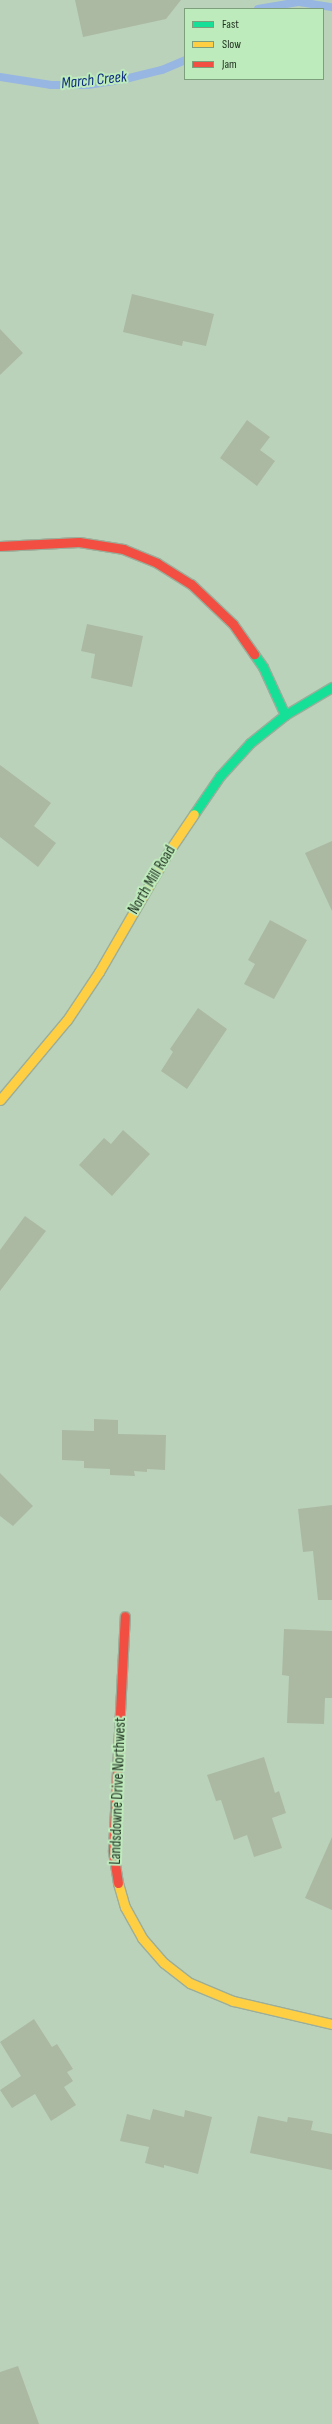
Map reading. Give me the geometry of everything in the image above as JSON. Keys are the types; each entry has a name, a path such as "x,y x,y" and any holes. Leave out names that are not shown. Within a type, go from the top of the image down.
{"street":[{"path":"0,546 79,542 123,549 157,563 191,584 233,624 263,667 286,715"},
{"name":"North Mill Road","path":"0,1100 14,1087 75,1008 99,972 167,854 220,776 250,743 286,715 332,687"},
{"name":"Landsdowne Drive Northwest","path":"125,1616 113,1850 116,1875 125,1907 142,1938 164,1963 190,1983 233,2002 332,2024"}],"building":[{"path":"75,0 181,0 166,19 83,37"},
{"path":"132,294 214,314 206,346 183,341 182,346 123,332"},
{"path":"0,329 23,353 0,375"},
{"path":"247,420 270,437 260,450 275,461 257,486 220,458"},
{"path":"87,624 143,636 132,687 91,678 95,654 81,651"},
{"path":"0,765 51,803 34,826 56,843 38,867 0,837"},
{"path":"332,841 332,911 305,853"},
{"path":"270,920 307,940 274,999 244,984 255,964 248,960"},
{"path":"198,1008 227,1029 187,1089 161,1071 173,1052 170,1049"},
{"path":"123,1130 150,1154 112,1196 79,1165 104,1138 111,1144"},
{"path":"25,1216 46,1231 0,1291 0,1250"},
{"path":"94,1419 118,1420 118,1434 166,1435 165,1470 147,1469 147,1472 134,1471 135,1476 110,1475 110,1469 84,1468 84,1461 62,1460 62,1430 94,1431"},
{"path":"0,1473 33,1506 13,1526 0,1516"},
{"path":"332,1505 332,1600 318,1600 313,1551 303,1552 298,1509"},
{"path":"284,1629 332,1631 332,1698 325,1698 324,1724 287,1723 289,1676 282,1675"},
{"path":"264,1757 275,1793 279,1791 286,1813 272,1818 282,1848 254,1857 247,1835 234,1840 221,1800 216,1801 207,1775"},
{"path":"332,1837 332,1910 305,1898"},
{"path":"34,2019 52,2047 57,2044 73,2069 67,2072 73,2081 64,2087 76,2105 51,2121 35,2094 12,2108 0,2090 21,2076 0,2042"},
{"path":"153,2109 184,2117 185,2110 212,2117 198,2174 164,2165 164,2168 145,2163 149,2147 120,2141 127,2114 150,2120"},
{"path":"258,2116 287,2122 288,2117 313,2121 311,2130 332,2134 332,2170 250,2153"},
{"path":"18,2366 39,2424 0,2424 0,2372"}],"waterway":[{"name":"March Creek","path":"264,8 299,2 332,7"},
{"name":"March Creek","path":"0,77 51,85 88,85 125,79 162,70 184,60"}],"traffic: fast":[{"path":"254,654 263,667 285,715"},
{"path":"194,814 220,776 250,743 285,715 332,687"}],"traffic: slow":[{"path":"0,1100 67,1020 99,972 167,854 194,814"},
{"path":"118,1883 125,1907 142,1938 164,1963 190,1983 233,2001 332,2024"}],"traffic: jam":[{"path":"0,546 79,542 123,549 157,563 191,584 233,624 254,654"},
{"path":"118,1883 113,1850 125,1616"}]}
